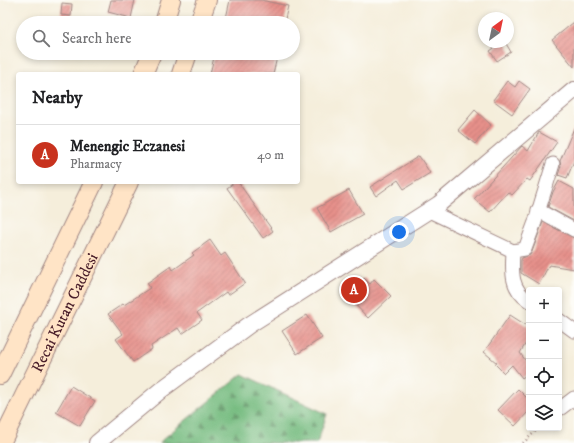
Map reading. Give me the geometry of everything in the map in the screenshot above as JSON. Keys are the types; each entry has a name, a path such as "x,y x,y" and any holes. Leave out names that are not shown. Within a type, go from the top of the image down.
{"main road":[{"path":"166,16 171,0"},
{"path":"201,16 207,0"},
{"path":"144,72 149,60"},
{"path":"182,72 186,60"},
{"name":"Recai Kutan Caddesi","path":"0,376 93,184"},
{"name":"Recai Kutan Caddesi","path":"2,443 128,184"}],"street":[{"path":"97,443 161,390 249,325 439,204 574,90"},
{"path":"429,211 513,251 525,249 553,164"},
{"path":"538,210 574,230"},
{"path":"513,251 512,272 514,284 526,298"},
{"path":"562,322 574,331"},
{"path":"113,443 161,390"},
{"path":"562,407 574,398"}],"path":[{"path":"523,443 536,431"}],"green space":[{"path":"242,374 327,414 317,443 160,443 163,439"}],"building":[{"path":"111,0 135,0 131,16 123,16 108,12"},
{"path":"230,0 261,0 288,6 286,16 227,16"},
{"path":"62,3 72,4 71,16 61,15"},
{"path":"574,22 574,67 552,40"},
{"path":"494,48 509,48 511,52 497,61 490,51"},
{"path":"213,60 276,60 273,72 210,72"},
{"path":"507,81 515,87 519,81 530,89 512,114 493,100"},
{"path":"475,110 491,125 475,144 458,130"},
{"path":"574,128 574,161 567,178 558,175 561,166 560,161"},
{"path":"539,132 557,142 530,181 527,179 512,195 508,192 490,212 474,199 522,146 528,151"},
{"path":"419,156 430,173 404,189 398,180 376,196 370,187"},
{"path":"559,181 574,189 574,221 548,207 553,192"},
{"path":"232,184 239,184 273,231 263,238 227,188"},
{"path":"349,190 363,214 331,232 317,208"},
{"path":"543,222 574,238 574,269 549,265 539,284 521,273 521,260 522,258 530,255 532,252"},
{"path":"210,240 221,256 225,253 245,283 228,295 226,292 197,313 202,320 182,334 178,328 151,346 152,349 133,362 116,339 123,334 108,314 150,288 147,283 171,266 173,270 194,255 192,253"},
{"path":"364,278 370,284 374,279 391,296 368,318 347,296"},
{"path":"307,315 322,338 297,354 282,331"},
{"path":"510,315 526,325 526,343 520,353 526,361 526,375 522,378 512,365 504,373 495,364 497,363 484,352"},
{"path":"71,386 95,401 80,426 56,412"},
{"path":"518,389 526,397 526,414 515,426 498,410"}],"place":[{"name":"Menengic Eczanesi","path":"354,290"}]}
